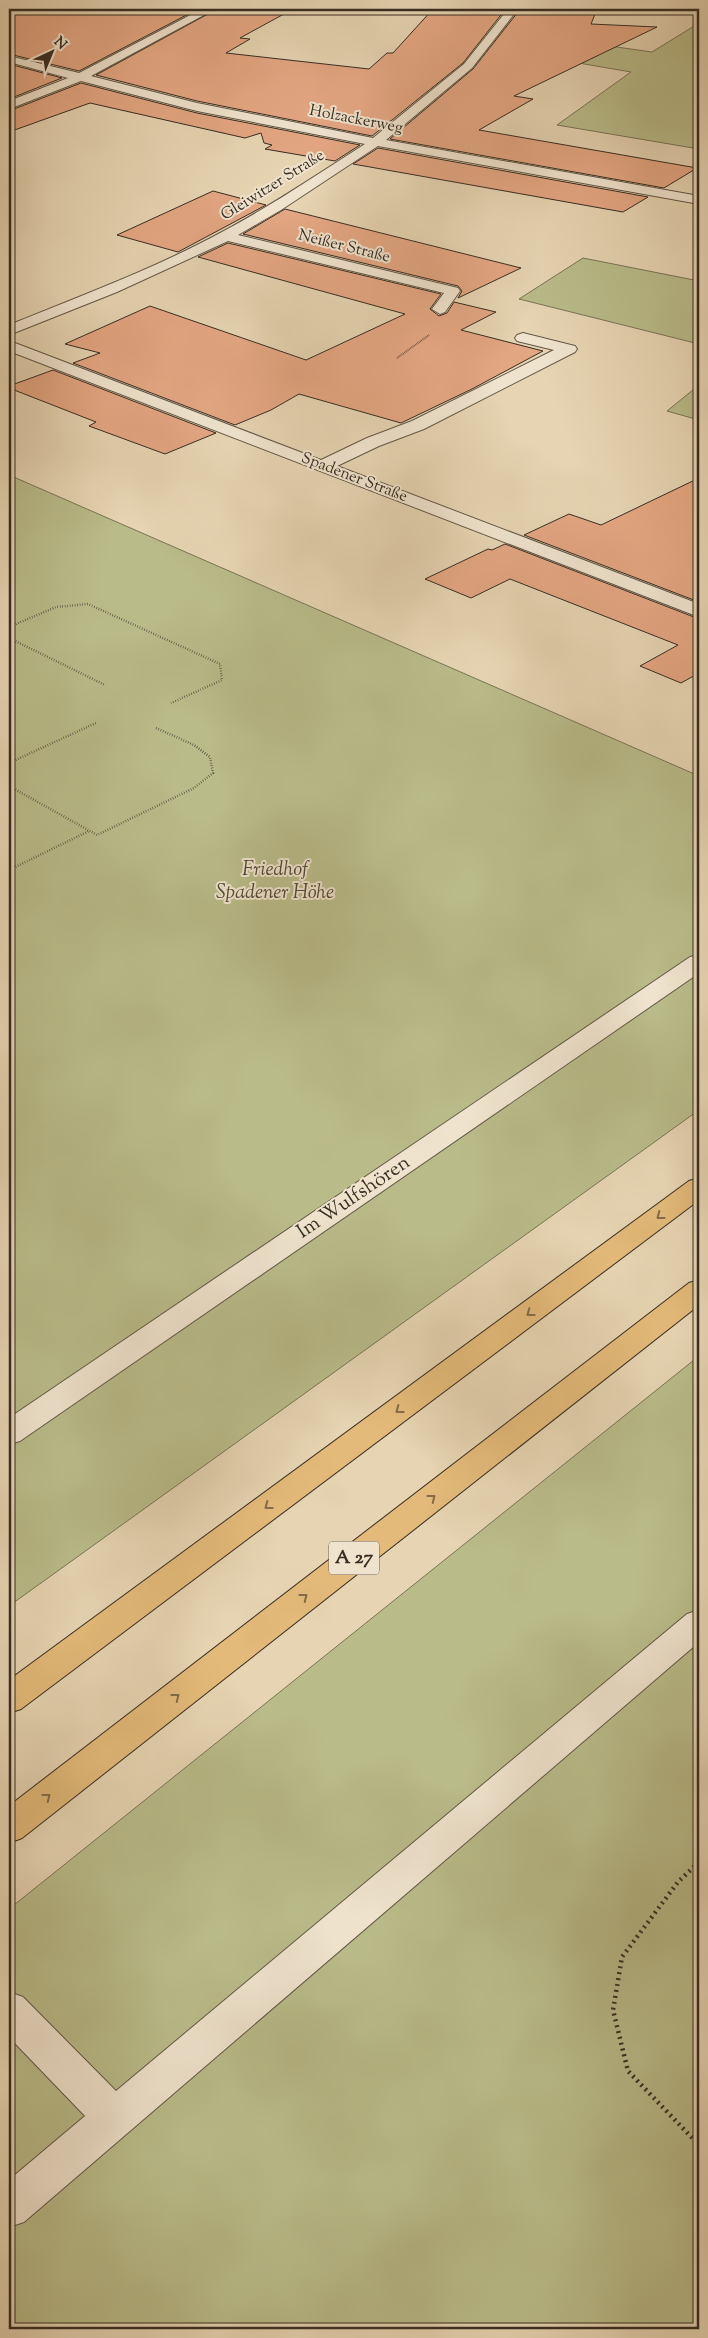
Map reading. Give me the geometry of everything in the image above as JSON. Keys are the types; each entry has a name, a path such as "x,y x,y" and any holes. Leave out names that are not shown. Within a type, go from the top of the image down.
{"highway":[{"path":"9,1699 699,1187"},
{"name":"A 27","path":"9,1826 699,1290"}],"street":[{"path":"9,105 81,78 210,9"},
{"name":"Gleiwitzer Straße","path":"9,330 112,289 226,236 276,207 376,142 468,66 513,9"},
{"name":"Holzackerweg","path":"9,59 197,107 376,142 699,200"},
{"name":"Neißer Straße","path":"226,236 453,291 440,309"},
{"path":"322,466 374,442 418,425 569,350 523,338"},
{"name":"Spadener Straße","path":"9,346 699,610"},
{"name":"Im Wulfshören","path":"9,1433 699,962"},
{"path":"9,2207 699,1623"},
{"path":"9,2010 114,2117"}],"path":[{"path":"9,626 56,607 88,604 220,664 222,680 171,703"},
{"path":"9,638 106,685"},
{"path":"9,763 96,723"},
{"path":"9,786 96,835 194,788 213,772 210,757 194,745 156,728"},
{"path":"9,870 89,831"},
{"path":"699,1862 678,1882 622,1958 613,2010 628,2071 699,2145"}],"green space":[{"path":"699,23 699,149 557,125 631,72 497,49 511,32 652,52"},
{"path":"583,258 699,281 699,344 519,299"},
{"path":"699,385 699,420 667,411"},
{"name":"Friedhof Spadener Höhe","path":"9,475 699,776 699,1110 9,1606"},
{"path":"699,1356 699,2329 9,2329 9,1909"}],"building":[{"path":"9,9 198,9 79,71 9,54"},
{"path":"217,9 293,9 240,38 250,39 226,53 369,69 387,53 393,53 433,9 504,11 463,63 372,136 197,101 96,75"},
{"path":"559,9 597,9 591,24 657,27 514,96 533,99 479,130 697,168 664,188 390,139 473,69 518,12 557,13"},
{"path":"9,64 62,78 9,99"},
{"path":"81,83 197,113 360,145 335,161 265,149 272,145 264,143 261,133 245,138 90,103 9,132 9,111"},
{"path":"378,148 648,197 623,212 353,164"},
{"path":"213,191 266,205 178,252 117,235"},
{"path":"285,209 521,268 458,298 462,291 458,286 243,234"},
{"path":"228,243 441,294 430,309 439,316 447,313 454,302 496,312 461,330 543,351 472,389 401,423 299,394 271,410 235,425 73,363 100,353 65,344 150,306 306,360 405,314 198,257"},
{"path":"53,370 216,433 165,454 89,426 96,422 9,388 9,386"},
{"path":"699,478 699,602 524,535 569,514 601,525"},
{"path":"505,544 699,619 699,673 681,683 640,666 678,645 510,579 471,598 425,579 488,549 492,550"}]}
